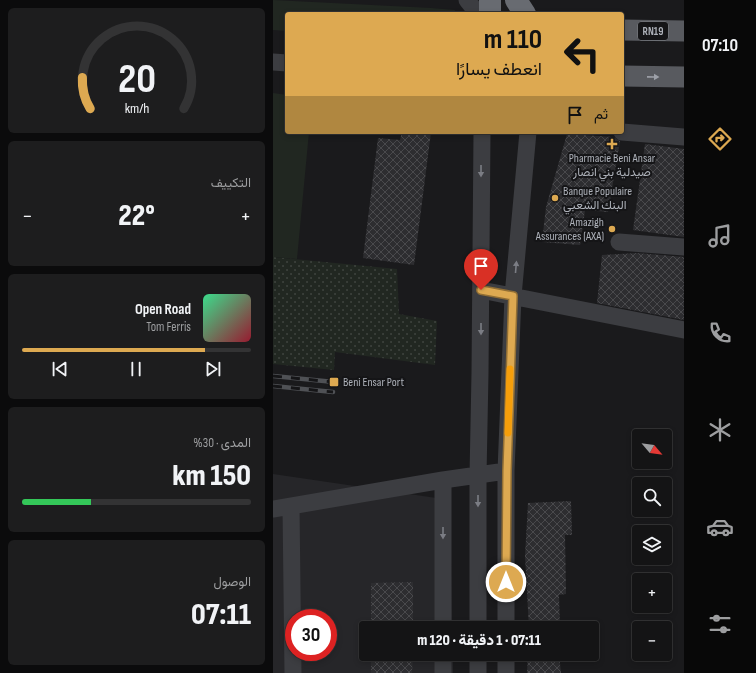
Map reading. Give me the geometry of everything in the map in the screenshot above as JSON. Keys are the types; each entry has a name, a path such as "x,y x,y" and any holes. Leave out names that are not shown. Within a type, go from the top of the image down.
{"highway":[{"path":"490,0 490,12"},
{"path":"516,0 524,12"}],"main road":[{"name":"RN19","path":"624,30 684,31"},
{"path":"624,76 684,77"}],"street":[{"path":"467,0 477,12"},
{"path":"273,62 285,63"},
{"path":"624,132 684,137"},
{"path":"478,621 481,134"},
{"path":"506,621 507,471 513,296 528,134"},
{"path":"619,242 684,247"},
{"path":"481,290 684,330"},
{"path":"273,509 443,480 507,471"},
{"path":"443,480 443,621"},
{"path":"291,506 293,673"},
{"path":"443,661 443,673"},
{"path":"478,661 478,673"},
{"path":"506,661 506,673"}],"shaded area":[{"path":"273,0 455,10 454,12 285,12 285,31 273,30"},
{"path":"273,93 285,95 285,134 309,134 297,259 273,257"},
{"path":"273,257 397,269 399,314 437,321 435,365 335,352 334,370 273,364"},
{"path":"273,474 450,500 452,621 359,621 359,661 453,661 453,673 273,673"}],"building":[{"path":"402,134 431,134 414,265 363,258 378,138 400,140"},
{"path":"567,134 614,137 620,141 608,212 585,210 580,245 542,242 546,207"},
{"path":"645,144 684,149 684,237 633,230"},
{"path":"637,253 684,257 684,320 597,303 602,255"},
{"path":"571,501 572,535 565,535 566,594 559,595 560,621 529,621 525,556 528,503"},
{"path":"413,582 413,621 371,621 371,583"},
{"path":"371,661 413,661 412,673 371,673"},
{"path":"528,661 560,661 561,673 527,673"}],"railway":[{"path":"273,376 334,382"},
{"path":"273,386 333,392"}],"slow traffic":[{"path":"508,433 510,369"}],"place":[{"name":"Pharmacie Beni Ansar صيدلية بني انصار","path":"612,144"},
{"name":"Banque Populaire البنك الشعبي","path":"555,198"},
{"name":"Amazigh Assurances (AXA)","path":"612,229"},
{"name":"Beni Ensar Port","path":"334,382"}],"route":[{"path":"481,290 513,296 507,471 506,582"}]}
